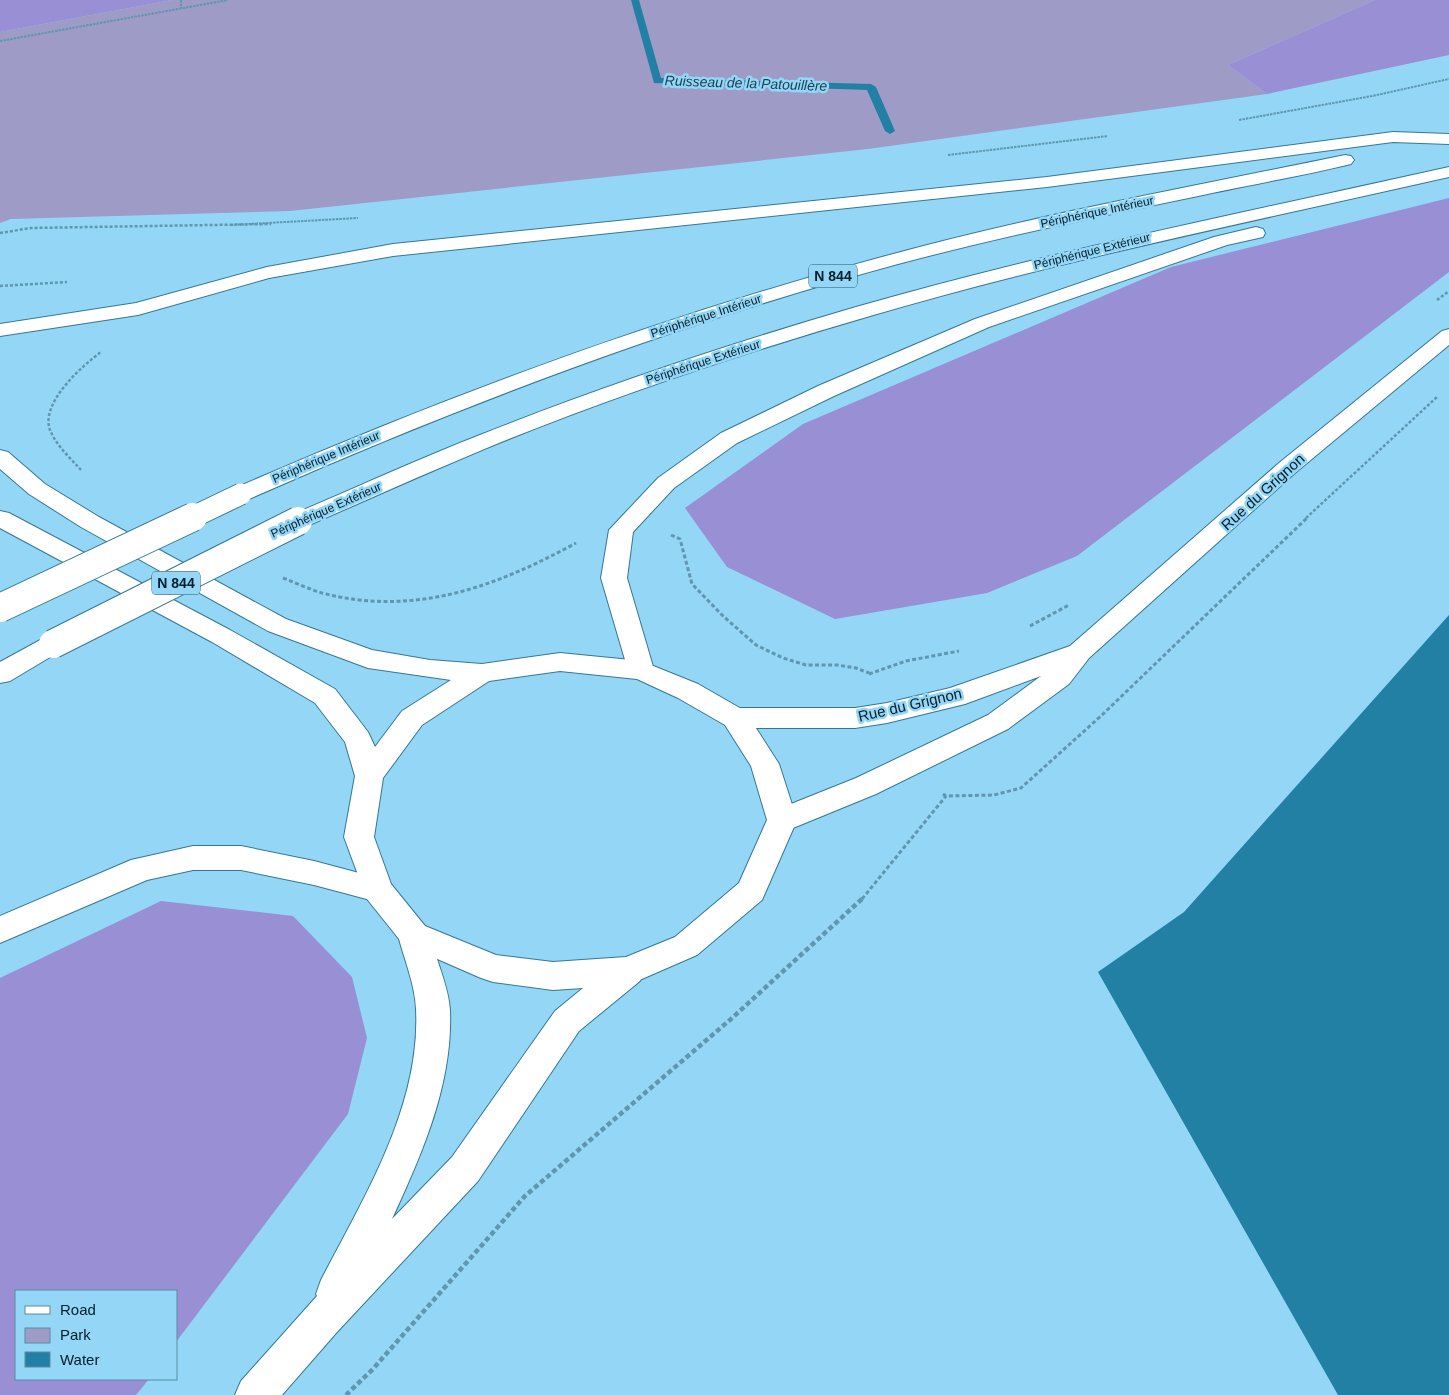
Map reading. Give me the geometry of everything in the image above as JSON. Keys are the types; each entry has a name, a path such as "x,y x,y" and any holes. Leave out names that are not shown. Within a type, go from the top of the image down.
{"main road":[{"path":"0,330 138,309 267,273 393,250 1047,182 1393,137 1449,139"},
{"name":"Périphérique Intérieur","path":"0,608 241,494 354,444 502,385 783,290 996,234 1449,139"},
{"path":"641,670 614,578 621,530 666,482 729,438 826,391 982,323 1221,241 1428,192 1449,174"},
{"name":"Périphérique Extérieur","path":"0,674 53,644 298,521 488,440 631,386 728,353 866,310 1026,267 1169,233 1449,174"},
{"name":"Rue du Grignon","path":"782,820 866,786 998,722 1059,677 1080,652 1288,468 1449,335"},
{"path":"0,457 37,489 82,517 278,625 368,659 430,670 482,673 560,662 641,670 688,691 735,718 766,764 782,820 751,891 686,946 628,971 567,1021 465,1169 324,1318 255,1395"},
{"path":"0,518 213,632 324,696 358,738 369,776 359,838 378,890 414,935 433,1008 429,1069 405,1150 324,1318"},
{"name":"Rue du Grignon","path":"735,718 855,718 887,713 955,696 1080,652"},
{"path":"369,776 412,718 482,673"},
{"path":"0,930 142,869 193,858 242,858 314,873 378,890"},
{"path":"414,935 493,968 553,976 628,971"}],"path":[{"path":"181,0 181,8"},
{"path":"0,40 228,0"},
{"path":"1232,121 1372,96 1449,79"},
{"path":"939,156 1115,136"},
{"path":"0,233 30,228 62,227 256,226 363,217"},
{"path":"1434,303 1449,291"},
{"path":"82,470 59,443 49,427 53,402 63,387 94,356 138,327 141,318 138,309"},
{"path":"346,1395 373,1369 525,1196 731,1019 857,905 946,796 994,795 1021,788 1102,715 1330,495 1442,392"},
{"path":"282,578 308,590 355,601 405,603 484,587 545,560 583,539 621,530 642,530 665,533 680,539 692,584 723,616 756,645 783,658 806,665 837,665 856,668 869,673 906,661 968,649"},
{"path":"1026,628 1074,601"}],"green space":[{"path":"172,0 1375,0 1228,65 1267,94 868,149 290,211 11,219 0,223 0,32"}],"shaded area":[{"path":"0,0 172,0 0,32"},
{"path":"1375,0 1449,0 1449,55 1267,94 1228,65"},
{"path":"1449,198 1449,272 1077,556 987,593 835,619 727,567 685,508 803,424 1171,267"},
{"path":"161,901 293,916 352,977 367,1038 348,1114 178,1339 178,1290 15,1290 15,1380 148,1380 136,1395 0,1395 0,978"}],"water":[{"path":"1449,615 1449,1395 1338,1395 1098,972 1184,912"}],"waterway":[{"name":"Ruisseau de la Patouillère","path":"635,0 657,81 871,87 890,131"}]}
